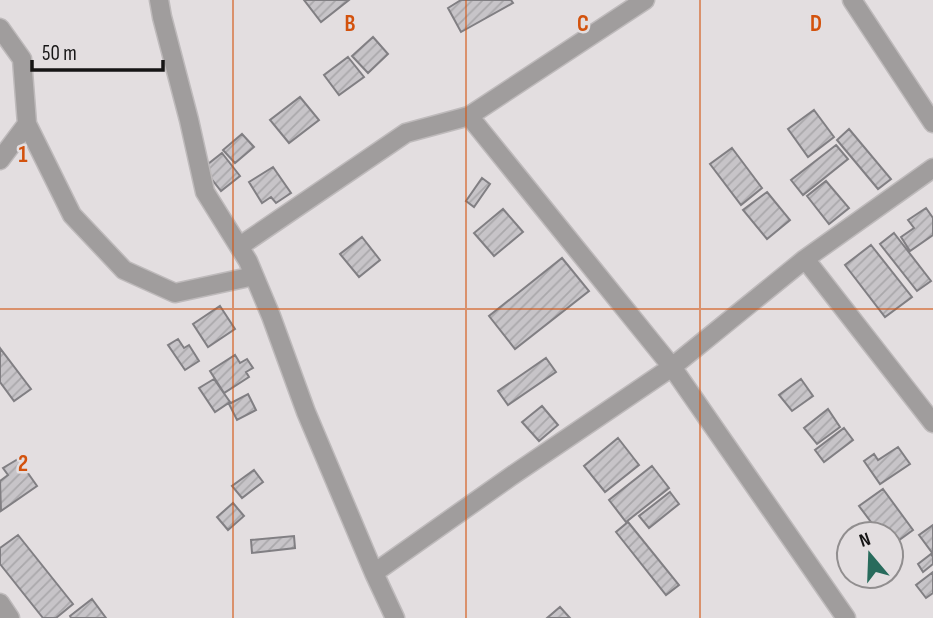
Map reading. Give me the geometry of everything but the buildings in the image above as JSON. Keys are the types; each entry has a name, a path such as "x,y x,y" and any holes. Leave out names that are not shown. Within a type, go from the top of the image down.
{"street":[{"path":"159,0 205,192 240,246 254,276 306,412 395,618"},
{"path":"240,246 406,133 469,116 645,0"},
{"path":"852,0 933,123"},
{"path":"0,28 22,59 27,124 72,215 124,270 175,293 254,276"},
{"path":"469,116 672,367 846,618"},
{"path":"0,160 27,124"},
{"path":"374,573 672,367 805,259 933,168"},
{"path":"805,259 933,423"},
{"path":"0,603 10,618"}]}
